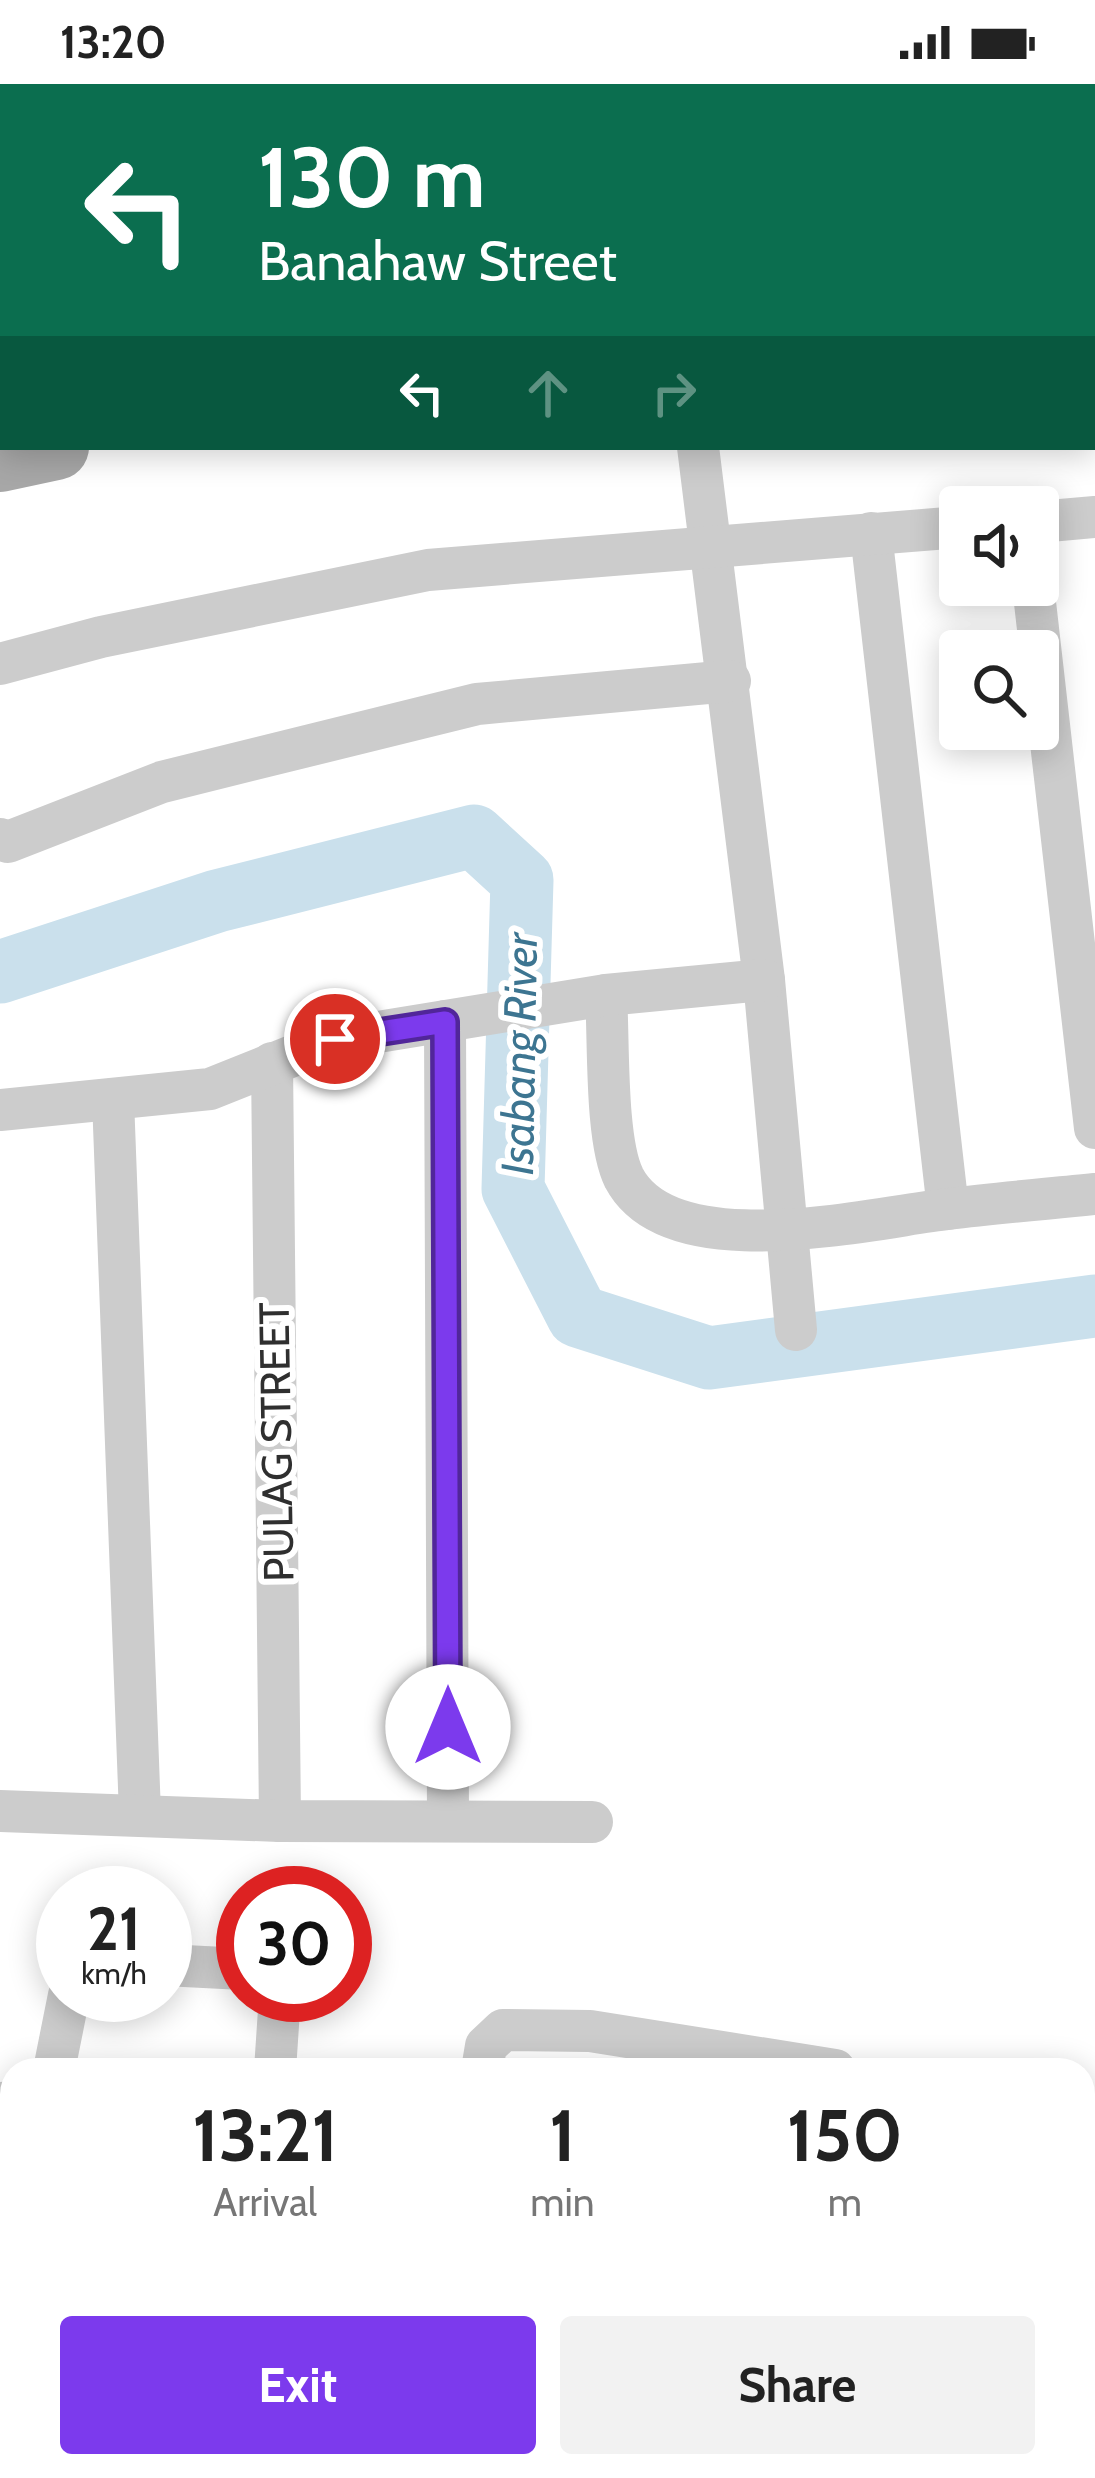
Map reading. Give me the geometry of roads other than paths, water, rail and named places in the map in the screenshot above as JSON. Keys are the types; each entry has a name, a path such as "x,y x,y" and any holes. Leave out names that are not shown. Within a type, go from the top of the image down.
{"main road":[{"path":"0,459 42,450"}],"street":[{"path":"698,450 764,980 796,1330"},
{"path":"1059,520 1095,517"},
{"path":"0,664 101,637 428,570 939,528"},
{"path":"872,533 948,1209"},
{"path":"1035,606 1095,1128"},
{"path":"0,839 8,842 162,782 477,704 730,681"},
{"path":"0,1110 210,1089 335,1039 591,997 764,980"},
{"path":"591,997 615,1148 625,1180 647,1203 674,1218 721,1228 787,1230 1095,1194"},
{"path":"445,1022 448,1821"},
{"name":"PULAG STREET","path":"272,1064 280,1821"},
{"path":"112,1099 140,1814"},
{"path":"0,1811 280,1821 592,1822"},
{"path":"56,2058 64,2022"},
{"path":"276,2058 278,2022"},
{"path":"484,2058 486,2046 503,2030 584,2050 691,2058"}],"waterway":[{"name":"Isabang River","path":"0,972 217,901 474,836 522,880 513,1189 578,1316 709,1358 1095,1306"}]}
